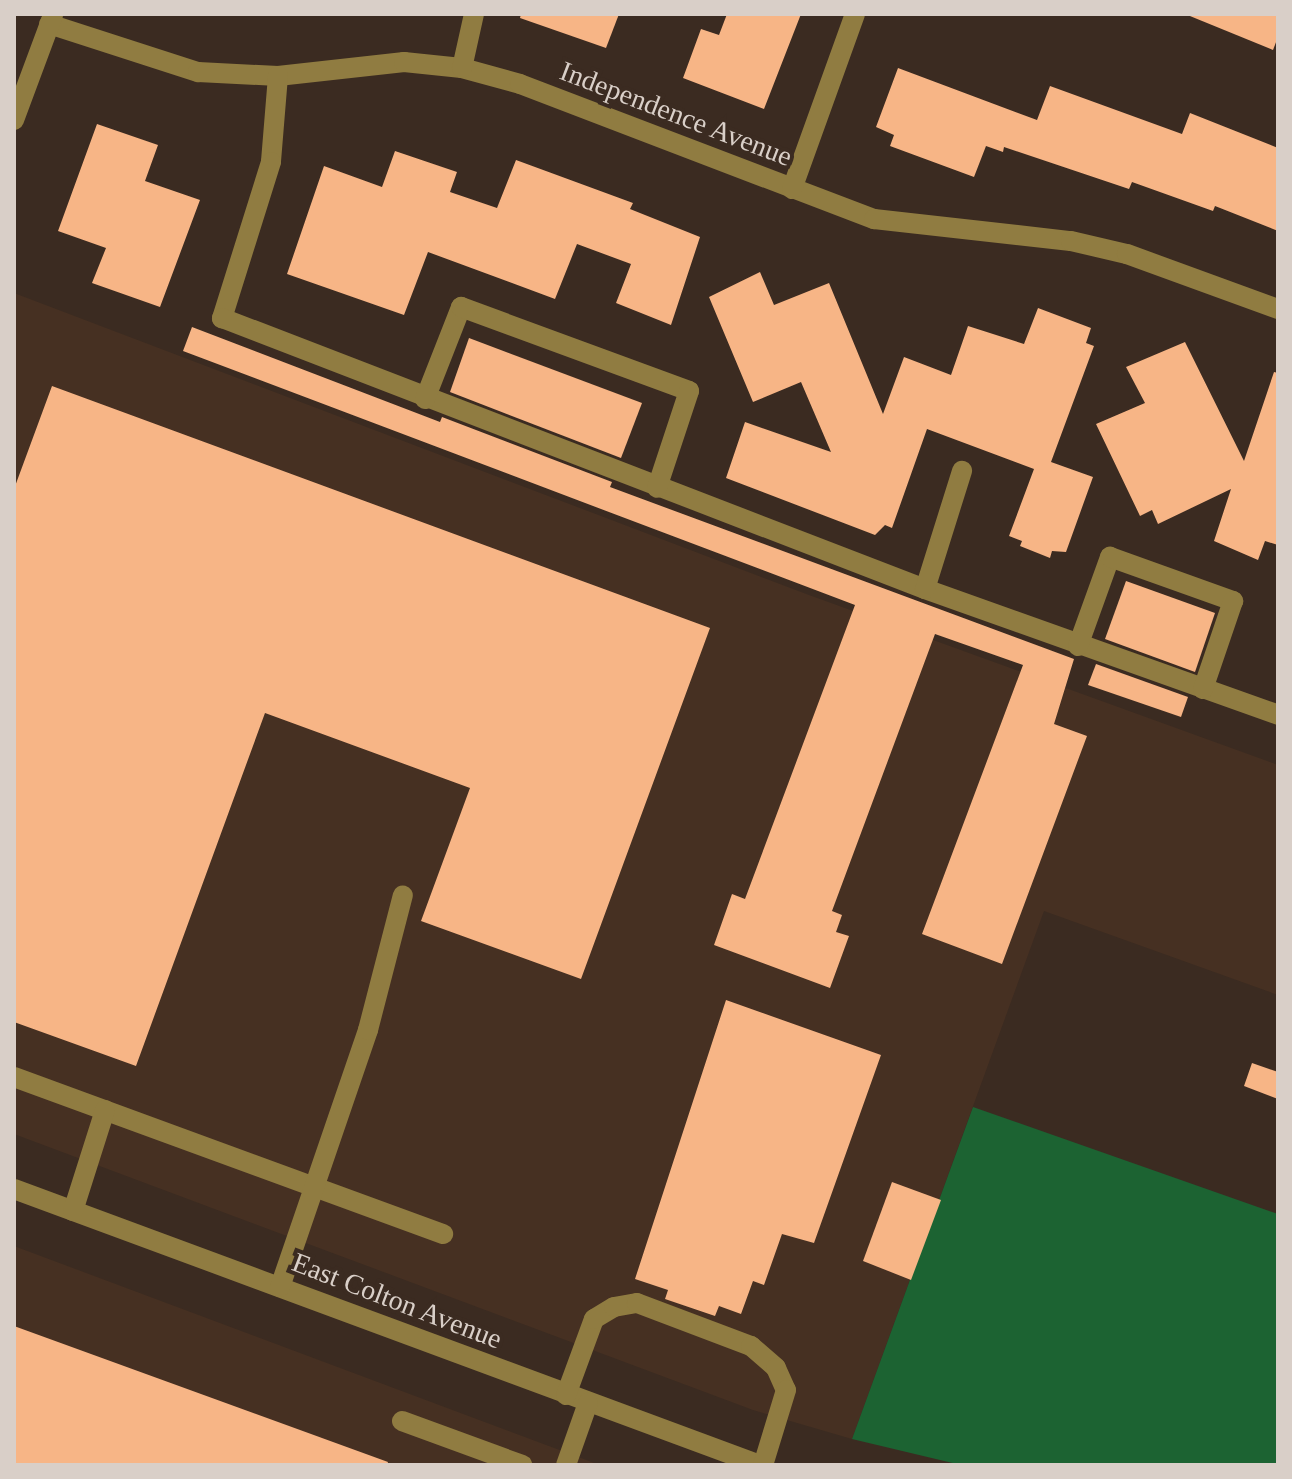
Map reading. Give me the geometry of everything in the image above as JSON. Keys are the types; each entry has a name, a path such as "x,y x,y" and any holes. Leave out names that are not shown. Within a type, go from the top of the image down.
{"street":[{"path":"462,68 474,14"},
{"path":"792,189 855,14"},
{"path":"14,120 51,19"},
{"name":"Independence Avenue","path":"51,19 198,72 278,76 404,62 462,68 520,84 874,219 915,227 1071,241 1127,254 1278,309"},
{"path":"278,76 271,162 222,318 425,399 925,589 1278,715"},
{"path":"425,399 461,307 689,391 657,488"},
{"path":"925,589 962,471"},
{"path":"1078,646 1110,557 1233,601 1203,689"},
{"path":"280,1287 368,1030 403,895"},
{"path":"14,1077 443,1234"},
{"path":"73,1211 105,1110"},
{"name":"East Colton Avenue","path":"14,1189 762,1465"},
{"path":"566,1395 594,1319 614,1307 637,1303 751,1346 776,1368 786,1390 762,1465"},
{"path":"566,1465 588,1403"},
{"path":"402,1421 522,1465"}],"shaded area":[{"path":"14,293 809,595 1278,765 1278,995 1044,911 852,1439 753,1410 14,1134"},
{"path":"14,1246 597,1464 601,1465 14,1465"}],"green space":[{"path":"973,1107 1278,1214 1278,1465 961,1465 852,1439"}],"building":[{"path":"521,14 619,14 606,48 520,18"},
{"path":"727,14 801,14 764,109 683,78 701,29 719,35"},
{"path":"1185,14 1278,14 1278,37 1273,50"},
{"path":"898,68 1037,120 1050,86 1182,134 1190,113 1278,148 1278,231 1215,206 1213,211 1132,182 1129,189 1004,147 1003,152 986,146 974,177 890,146 894,135 876,127"},
{"path":"97,124 158,145 145,181 200,200 160,307 92,283 106,248 58,231"},
{"path":"395,151 457,172 450,192 497,208 516,160 633,203 630,209 700,237 671,325 616,303 631,264 577,244 555,299 428,252 404,315 287,274 324,166 382,187"},
{"path":"760,272 774,305 829,283 883,414 904,357 951,375 968,326 1024,344 1038,308 1091,328 1086,343 1094,346 1051,462 1093,477 1066,552 1052,551 1050,558 1020,546 1022,541 1009,536 1034,469 927,429 892,528 885,525 875,535 726,478 745,422 831,452 801,382 753,402 709,297"},
{"path":"192,327 440,422 442,417 612,482 610,487 1074,659 1054,724 1087,736 1002,964 922,934 1023,665 935,634 832,911 842,915 836,932 849,936 830,988 714,945 732,894 745,899 855,605 183,351"},
{"path":"469,338 642,403 621,458 450,392"},
{"path":"1185,342 1244,461 1274,372 1278,373 1278,545 1265,541 1258,560 1214,541 1231,489 1158,524 1152,510 1140,516 1096,424 1145,403 1126,367"},
{"path":"52,386 710,628 581,979 421,921 470,788 265,713 136,1066 14,1022 14,489"},
{"path":"1126,581 1215,613 1195,672 1105,639"},
{"path":"1096,664 1188,697 1181,717 1088,685"},
{"path":"726,1000 881,1055 814,1243 782,1234 764,1285 753,1281 741,1314 719,1306 715,1316 665,1299 668,1290 635,1279"},
{"path":"1252,1063 1278,1072 1278,1099 1244,1086"},
{"path":"892,1182 941,1200 911,1280 863,1261"},
{"path":"14,1326 388,1462 387,1465 14,1465"}]}
